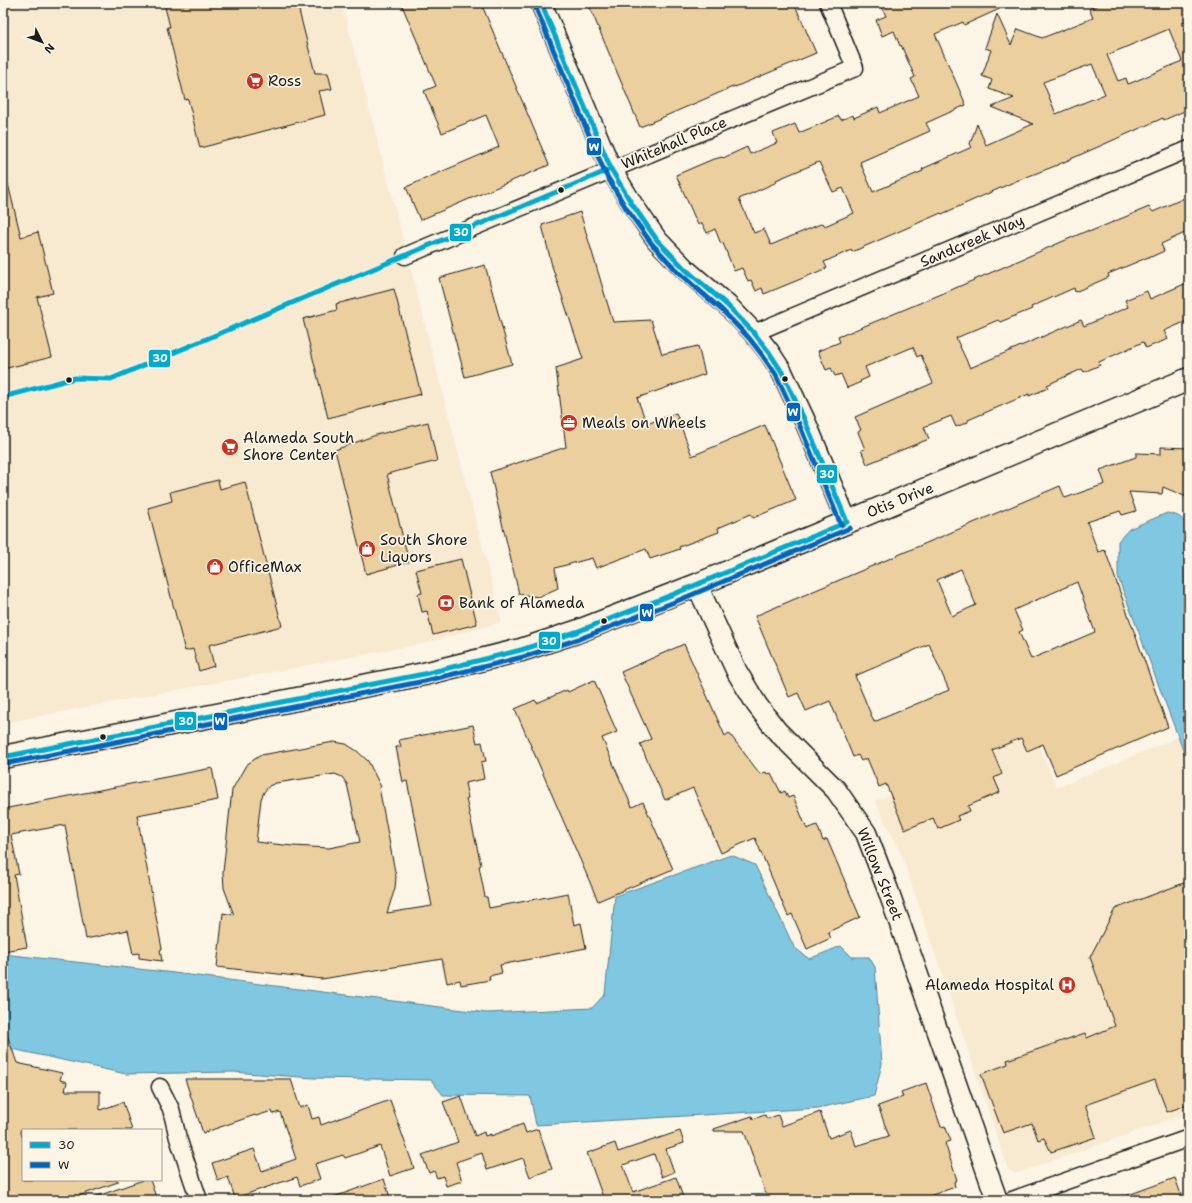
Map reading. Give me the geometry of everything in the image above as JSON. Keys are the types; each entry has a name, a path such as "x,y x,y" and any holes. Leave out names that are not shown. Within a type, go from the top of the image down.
{"main road":[{"name":"Otis Drive","path":"3,757 463,666 521,650 576,632 698,584 1189,380"}],"street":[{"path":"541,3 611,169 632,204 657,240 685,269 727,305 754,333 769,352 805,421 847,522"},
{"name":"Whitehall Place","path":"405,256 855,68 828,3"},
{"name":"Sandcreek Way","path":"754,333 1189,149"},
{"name":"Willow Street","path":"698,584 736,672 757,705 777,731 836,790 866,833 888,890 996,1200"},
{"path":"160,1087 171,1109 178,1138 199,1200"},
{"path":"1012,1200 1189,1138"}],"shaded area":[{"name":"Alameda South Shore Center","path":"3,3 342,3 502,622 426,643 3,723"},
{"name":"Alameda Hospital","path":"1033,733 1057,788 1178,737 1189,766 1189,1113 1015,1174 1008,1169 902,856 875,801"}],"water":[{"path":"1167,513 1181,518 1189,529 1189,766 1118,577 1118,541 1129,529"},
{"path":"731,855 755,865 794,947 809,959 841,946 852,957 869,957 875,967 882,1064 874,1096 818,1108 536,1125 530,1096 443,1095 431,1080 314,1078 233,1072 126,1074 3,1047 3,954 166,972 487,1013 592,1008 605,994 615,896"}],"building":[{"name":"Ross","path":"164,3 297,3 315,73 328,73 332,89 319,91 325,115 200,148 188,99 185,100 167,27 170,27"},
{"path":"401,3 481,3 549,165 420,220 406,187 499,147 486,115 442,133 424,91 436,86"},
{"path":"588,3 794,3 816,53 640,127"},
{"path":"880,3 1013,3 964,25 963,22 935,34 966,105 926,123 930,131 860,162 873,192 923,171 922,169 972,147 970,144 977,124 986,145 1033,124 992,107 1014,98 989,89 992,80 982,76 991,50 985,48 997,14 1011,45 1018,29 1042,38 1093,18 1089,9 1103,3 1189,3 1189,20 1182,23 1189,39 1189,109 1164,120 1163,118 1055,166 1016,181 852,252 851,250 824,262 827,268 764,294 762,288 756,291 751,280 748,281 742,268 734,271 723,243 721,244 715,229 707,233 702,223 698,225 676,175 711,160 723,158 747,147 750,154 777,143 773,133 795,124 799,133 839,116 841,120 853,115 854,118 878,107 880,113 919,96 911,79 915,77 894,31 882,36 876,20 886,16","holes":["1169,29 1182,61 1128,84 1126,78 1118,81 1107,55","1092,64 1105,94 1056,114 1043,82","819,162 833,192 843,188 854,213 825,226 823,223 771,245 764,229 754,233 739,199 777,182 776,180"]},
{"path":"3,184 8,184 21,237 38,232 53,293 37,297 52,357 3,369"},
{"path":"1189,196 1189,231 1161,244 1164,251 1108,274 1109,277 1075,292 1074,288 1031,307 1032,309 1000,322 998,320 956,338 970,368 1081,320 1084,326 1128,307 1125,300 1147,291 1150,299 1189,282 1189,320 1164,331 1168,339 1146,348 1143,342 1099,362 1100,365 1084,372 1082,369 1047,385 1048,388 1029,396 1029,394 968,420 968,422 956,427 951,416 924,427 929,439 867,464 861,450 865,449 858,432 861,430 855,417 933,383 921,355 917,357 913,347 865,367 869,377 847,388 841,374 835,376 831,368 826,370 818,351 840,342 838,337 1089,230 1089,232 1149,207 1153,212"},
{"path":"580,212 613,322 651,320 662,354 698,346 705,374 637,398 647,424 676,413 692,456 765,425 796,500 753,518 751,514 718,528 719,532 679,547 680,549 650,559 646,549 596,568 592,558 555,568 558,588 538,597 519,594 490,472 566,447 556,368 583,359 552,266 542,225"},
{"path":"485,265 512,364 465,377 439,278"},
{"path":"394,289 421,394 328,418 303,319 337,310 336,304"},
{"path":"428,422 437,461 387,474 409,562 366,574 335,450 376,435"},
{"path":"1161,447 1189,448 1189,498 1163,487 1162,494 1129,492 1136,511 1122,515 1120,511 1087,522 1098,552 1105,550 1168,727 1056,775 1043,744 1027,751 1021,738 992,750 1002,774 994,778 1000,792 968,806 970,811 957,816 959,820 938,829 933,818 905,830 886,784 879,787 867,758 861,761 858,755 853,757 830,701 806,711 798,693 789,697 755,616 1060,486 1065,498 1105,484 1100,470 1136,457 1136,453 1161,454","holes":["961,569 976,605 952,616 937,580","1077,582 1095,632 1031,659 1019,632 1023,630 1014,610","929,644 949,690 874,722 855,676"]},
{"name":"OfficeMax","path":"218,480 220,489 245,482 282,626 209,645 214,666 199,671 193,649 185,651 148,508 172,501 170,492"},
{"name":"Bank of Alameda","path":"461,559 477,624 433,635 427,611 422,612 418,594 422,593 416,570"},
{"path":"684,644 725,736 729,733 760,774 766,772 767,774 771,773 781,793 785,791 788,798 793,796 807,829 817,825 823,841 827,839 860,917 828,932 831,938 807,949 792,914 788,916 755,838 721,853 693,788 665,800 640,744 651,739 621,672"},
{"path":"594,680 617,732 602,738 632,807 643,802 673,869 598,901 515,709 535,700 537,703 567,690 568,692"},
{"path":"473,725 477,743 482,742 486,761 481,762 484,779 465,783 468,798 466,799 481,865 479,866 485,897 487,897 489,908 568,893 574,925 581,923 586,948 500,965 502,973 489,976 490,980 461,985 460,980 447,983 442,959 322,979 217,967 223,913 234,915 224,888 223,872 232,790 246,765 261,755 334,742 346,744 357,751 368,761 381,787 379,787 396,877 395,888 387,913 432,906 407,781 403,782 396,747 401,747 399,740","holes":["335,774 342,777 347,784 360,842 329,848 256,842 261,799 269,786 276,783"]},
{"path":"212,768 218,800 137,815 162,949 160,950 162,961 139,958 139,953 133,954 128,930 86,939 65,825 11,835 19,874 14,875 27,947 3,951 3,809"},
{"name":"Alameda Hospital","path":"1189,881 1189,1104 1167,1112 1155,1080 1085,1105 1096,1137 1051,1152 1044,1138 1038,1140 1032,1123 1003,1133 981,1074 1008,1064 1007,1060 1085,1033 1087,1038 1115,1026 1090,957 1115,909"},
{"path":"5,1029 17,1063 62,1073 60,1080 67,1082 65,1091 100,1091 100,1110 123,1102 132,1129 22,1129 20,1130 22,1136 22,1181 118,1182 67,1200 3,1200 3,1030"},
{"path":"185,1079 291,1079 300,1108 308,1105 312,1119 319,1117 321,1125 390,1100 414,1168 390,1176 380,1146 345,1158 343,1155 315,1164 320,1179 300,1186 297,1177 235,1198 228,1177 218,1181 212,1163 254,1149 262,1171 296,1159 280,1112 273,1114 272,1111 256,1116 255,1115 203,1133"},
{"path":"926,1083 941,1127 945,1126 951,1141 945,1143 957,1180 954,1182 955,1187 918,1200 768,1200 744,1131 714,1131 714,1129 752,1116 753,1119 765,1115 767,1119 778,1115 782,1126 820,1112 829,1138 851,1130 856,1146 889,1136 878,1106 903,1097 901,1092"},
{"path":"461,1096 475,1136 484,1132 485,1136 491,1134 491,1136 523,1124 526,1133 538,1129 552,1169 530,1177 523,1158 487,1170 482,1153 456,1162 462,1181 446,1186 443,1176 437,1178 434,1171 429,1173 422,1155 458,1142 443,1102"},
{"path":"680,1131 684,1143 666,1149 674,1172 662,1177 654,1154 623,1165 633,1192 676,1177 684,1200 604,1200 587,1153 615,1143 618,1152"},
{"path":"1175,1178 1183,1200 1120,1200 1120,1198"},
{"path":"384,1179 391,1200 331,1200 331,1198"},
{"path":"140,1181 150,1181 157,1200 92,1200 92,1198"}],"transit line":[{"name":"30","path":"3,757 424,674 521,650 576,632 674,594 847,522 805,421 782,372 769,352 754,333 727,305 685,269 657,240 632,204 611,169 541,3"},
{"name":"W","path":"535,6 605,173 626,208 652,244 680,274 722,310 749,338 776,375 799,424 841,525"},
{"name":"30","path":"3,397 75,378 111,379 611,169"},
{"name":"W","path":"4,764 425,681 523,657 579,639 677,601 850,528"}],"place":[{"name":"Ross","path":"255,81"},
{"name":"Meals on Wheels","path":"569,423"},
{"name":"Alameda South Shore Center","path":"230,447"},
{"name":"South Shore Liquors","path":"367,549"},
{"name":"OfficeMax","path":"215,567"},
{"name":"Bank of Alameda","path":"446,603"},
{"name":"Alameda Hospital","path":"1067,985"}]}
